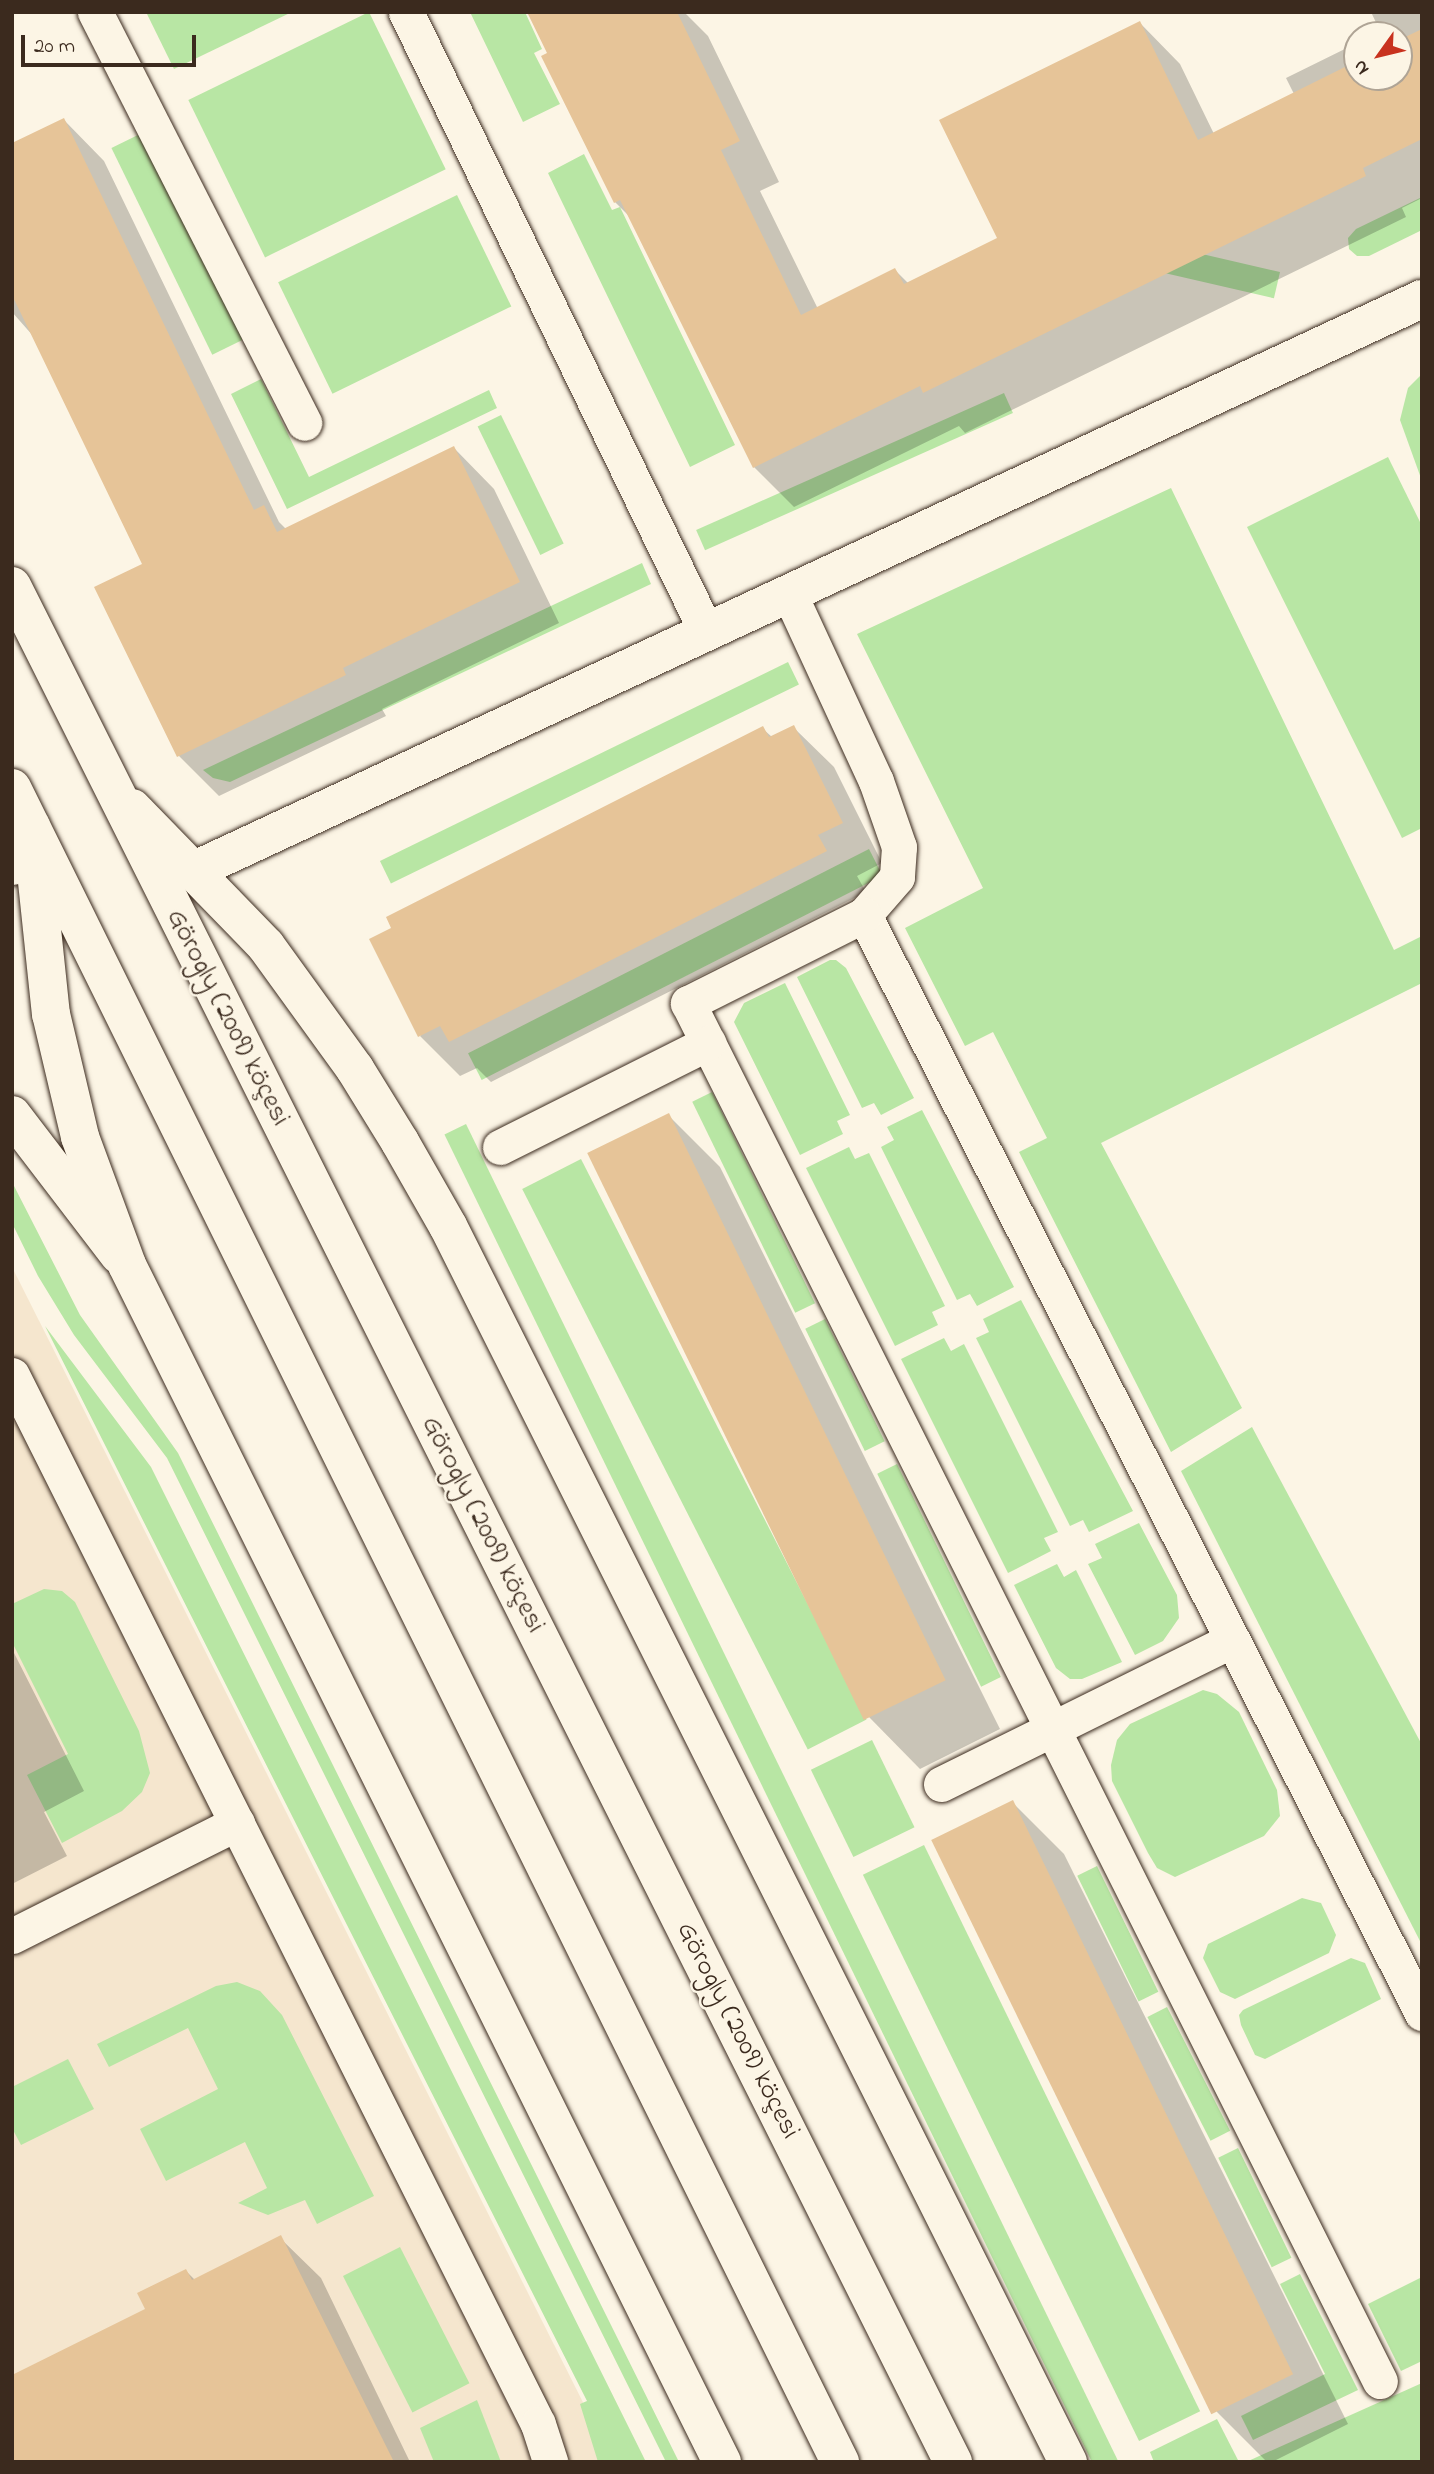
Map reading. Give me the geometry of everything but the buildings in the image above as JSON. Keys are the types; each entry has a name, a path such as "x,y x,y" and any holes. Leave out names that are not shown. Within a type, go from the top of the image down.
{"main road":[{"path":"195,870 1422,299"},
{"name":"Görogly (2009) köçesi","path":"12,586 953,2462"},
{"path":"109,784 266,946 355,1069 448,1226 1068,2462"},
{"path":"12,788 840,2462"},
{"path":"12,866 31,826"},
{"path":"31,826 51,1014 80,1136 127,1265 722,2462"},
{"path":"12,1115 127,1265"}],"lane":[{"path":"95,12 304,423"},
{"path":"406,12 707,633"},
{"path":"790,594 876,781 900,847 898,877 864,915 688,1003 1380,2381"},
{"path":"864,915 1422,2013"},
{"path":"500,1147 708,1043"},
{"path":"12,1375 538,2424 550,2462"},
{"path":"941,1784 1232,1640"},
{"path":"12,1936 237,1823"}],"shaded area":[{"path":"12,1267 613,2462 12,2462"}],"green space":[{"path":"146,12 292,12 174,69"},
{"path":"369,12 446,169 265,257 188,100"},
{"path":"470,12 525,12 542,49 534,53 560,104 523,122"},
{"path":"142,133 243,340 212,355 111,148"},
{"path":"584,154 612,210 620,207 735,445 690,467 548,173"},
{"path":"457,195 511,306 332,394 278,282"},
{"path":"1422,197 1422,230 1369,256 1357,256 1349,249 1348,238 1356,229"},
{"path":"1038,216 1280,272 1274,298 1032,243"},
{"path":"1422,374 1422,481 1400,420 1408,388"},
{"path":"261,379 309,477 489,390 497,408 287,509 231,394"},
{"path":"1004,393 1013,413 705,550 696,530"},
{"path":"501,415 564,544 540,555 478,426"},
{"path":"1388,457 1422,526 1422,828 1402,838 1247,527"},
{"path":"1171,488 1394,950 1422,936 1422,983 1101,1143 1242,1408 1171,1452 1019,1152 1047,1138 993,1032 965,1046 905,928 983,888 857,634"},
{"path":"642,563 651,584 230,782 213,778 203,770"},
{"path":"788,662 799,684 391,883 380,861"},
{"path":"869,849 883,876 482,1080 468,1053"},
{"path":"830,960 836,960 846,968 914,1098 881,1115 874,1103 862,1108 797,977"},
{"path":"785,983 850,1115 837,1121 843,1134 800,1155 734,1022 744,1003"},
{"path":"712,1092 815,1303 795,1313 692,1102"},
{"path":"922,1110 1014,1287 977,1306 970,1294 957,1300 881,1147 894,1140 887,1127"},
{"path":"466,1124 1119,2462 1092,2462 444,1135"},
{"path":"849,1147 855,1159 869,1153 945,1306 932,1312 938,1325 895,1346 806,1168"},
{"path":"581,1159 867,1719 808,1749 522,1189"},
{"path":"12,1182 80,1315 178,1453 679,2462 666,2462 167,1458 74,1335 38,1276 12,1223"},
{"path":"1021,1300 1133,1511 1089,1532 1083,1520 1070,1526 976,1338 989,1332 983,1319"},
{"path":"825,1319 885,1441 865,1451 805,1329"},
{"path":"45,1326 151,1467 646,2462 598,2462 580,2404 587,2401"},
{"path":"944,1338 951,1351 964,1344 1058,1532 1044,1538 1051,1551 1008,1573 901,1359"},
{"path":"1252,1427 1422,1745 1422,1945 1181,1471"},
{"path":"897,1464 1001,1677 981,1687 877,1474"},
{"path":"1139,1523 1177,1595 1179,1618 1163,1641 1135,1655 1088,1564 1102,1558 1095,1544"},
{"path":"1057,1564 1064,1577 1076,1570 1122,1662 1082,1679 1070,1679 1056,1668 1014,1585"},
{"path":"44,1589 62,1591 75,1602 139,1731 150,1773 142,1792 122,1811 62,1843 27,1775 68,1754 12,1642 12,1604"},
{"path":"1203,1690 1217,1694 1239,1712 1277,1790 1280,1816 1264,1836 1175,1877 1157,1868 1148,1853 1112,1781 1111,1765 1117,1740 1130,1724"},
{"path":"872,1740 915,1827 853,1857 811,1770"},
{"path":"924,1845 1200,2411 1139,2441 863,1875"},
{"path":"1097,1866 1158,1992 1139,2001 1077,1876"},
{"path":"1302,1898 1321,1903 1336,1935 1329,1953 1235,1999 1220,1992 1203,1958 1208,1944"},
{"path":"1351,1958 1365,1963 1381,1999 1265,2059 1255,2055 1241,2025 1239,2015 1243,2010"},
{"path":"237,1982 260,1991 282,2015 374,2196 317,2224 305,2200 268,2215 238,2203 267,2188 245,2142 166,2181 140,2129 218,2089 188,2028 109,2067 97,2044 216,1986"},
{"path":"1167,2007 1230,2131 1211,2141 1147,2017"},
{"path":"68,2059 94,2109 21,2145 12,2128 12,2087"},
{"path":"1238,2148 1291,2258 1272,2267 1218,2158"},
{"path":"400,2247 469,2383 412,2412 343,2276"},
{"path":"1300,2274 1358,2390 1253,2440 1241,2416 1325,2374 1280,2284"},
{"path":"1422,2277 1422,2361 1401,2371 1368,2304"},
{"path":"1422,2383 1422,2462 1246,2462"},
{"path":"477,2400 501,2462 434,2462 420,2428"},
{"path":"1217,2419 1239,2462 1154,2462 1150,2452"}]}
